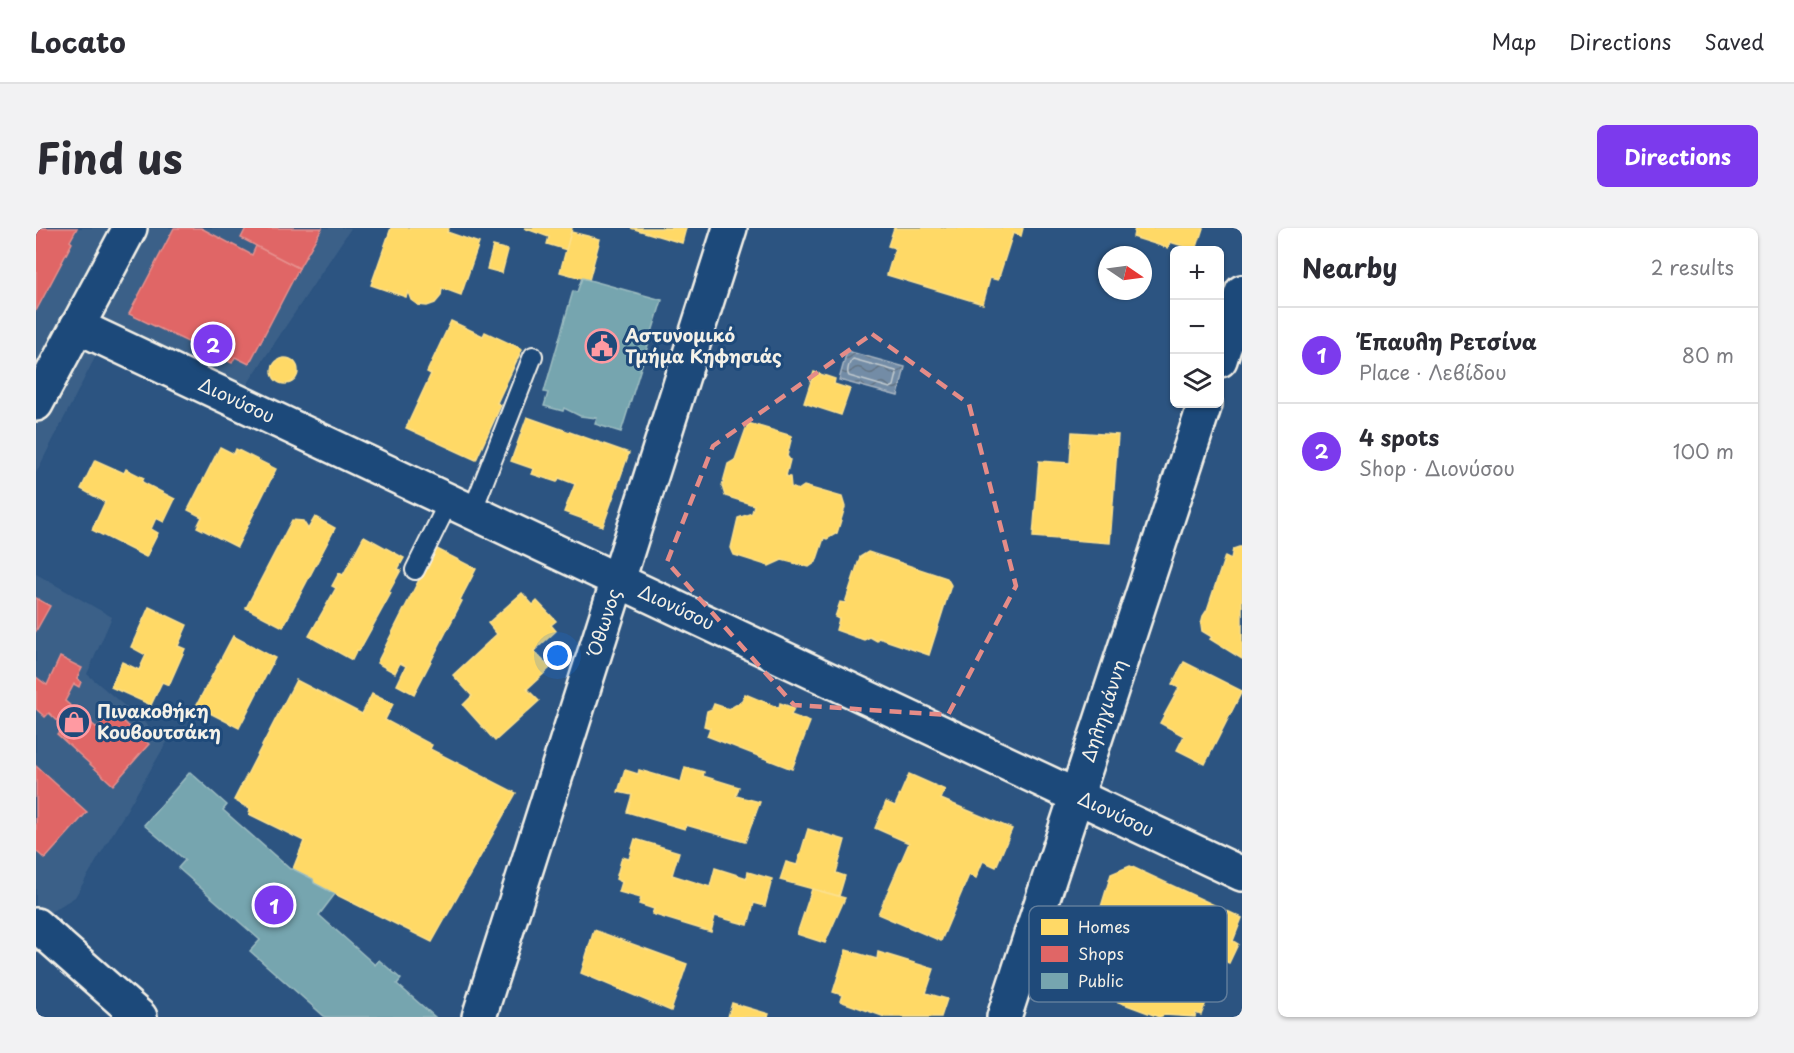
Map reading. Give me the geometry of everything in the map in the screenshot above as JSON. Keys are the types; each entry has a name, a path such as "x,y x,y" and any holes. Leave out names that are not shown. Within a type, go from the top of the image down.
{"street":[{"path":"36,404 130,228"},
{"name":"Όθωνος","path":"479,1017 730,228"},
{"path":"1222,354 1242,292"},
{"name":"Διονύσου","path":"77,326 1242,874"},
{"name":"Δηληγιάννη","path":"1040,906 1204,408"},
{"path":"36,925 140,1017"},
{"name":"Δηληγιάννη","path":"1004,1017 1029,940"}],"lane":[{"path":"415,570 461,507 533,356"}],"highlighted area":[{"path":"872,334 969,404 1016,586 948,715 794,705 667,562 713,446"}],"shaded area":[{"path":"36,228 351,228 244,389 109,330 36,473"},
{"path":"36,574 112,617 87,674 167,742 75,897 36,921"}],"water":[{"path":"847,351 905,367 898,396 839,380"}],"building: Homes":[{"path":"391,228 449,228 447,232 479,243 461,295 442,288 441,296 435,303 427,306 418,305 411,300 408,292 406,297 371,285"},
{"path":"524,228 572,228 567,250 547,244 549,237"},
{"path":"631,228 686,228 682,243"},
{"path":"894,228 1023,228 1021,236 1013,233 998,280 990,278 983,304 887,275 895,248 888,246"},
{"path":"1135,228 1203,228 1197,246 1183,246 1170,242 1168,248 1133,237"},
{"path":"571,232 600,239 589,280 560,272"},
{"path":"493,246 508,250 502,273 487,269"},
{"path":"451,321 483,336 485,332 522,349 497,403 501,405 476,460 406,428 431,374 427,372"},
{"path":"285,358 294,362 298,371 294,380 285,384 276,380 272,371 276,362"},
{"path":"814,372 835,379 834,384 850,389 841,415 804,403"},
{"path":"527,417 629,453 603,526 564,512 575,484 559,478 557,482 532,474 534,469 511,461"},
{"path":"748,423 792,436 787,456 790,460 786,476 790,477 791,487 798,490 804,486 842,497 845,507 837,533 827,539 824,538 816,562 809,567 782,560 769,566 734,555 731,548 738,518 752,513 754,505 725,496 722,486 728,464 735,460"},
{"path":"1072,432 1118,435 1110,543 1033,537 1039,461 1070,463"},
{"path":"220,447 234,454 236,449 276,469 237,547 197,527 202,517 188,510"},
{"path":"95,460 124,473 126,469 144,478 142,482 175,499 164,522 156,518 151,529 158,533 146,557 92,530 105,502 81,489"},
{"path":"315,517 335,528 283,627 246,608 292,520 303,521 308,529"},
{"path":"364,536 404,558 398,569 401,570 389,592 391,593 352,660 309,636 336,588 332,586 339,573 343,575"},
{"path":"1242,547 1242,659 1210,639 1212,637 1202,631 1201,624 1225,556 1231,559 1233,549"},
{"path":"435,548 476,569 414,694 397,685 406,666 400,663 395,673 377,663"},
{"path":"868,552 947,578 951,585 929,655 879,638 877,641 870,637 864,640 836,630 839,619 835,617 840,602 845,603 860,557"},
{"path":"522,593 533,605 537,601 556,621 551,625 556,631 534,651 550,668 527,689 539,701 495,741 463,705 472,696 453,675 497,634 488,623"},
{"path":"149,607 187,625 178,646 185,649 169,685 162,682 151,705 111,687 122,662 139,670 146,655 131,647"},
{"path":"233,636 275,658 239,728 195,708"},
{"path":"1184,662 1242,691 1205,764 1177,750 1184,736 1160,723 1179,688 1172,684"},
{"path":"296,680 362,714 372,694 393,704 385,720 432,745 430,749 516,793 432,942 314,883 313,879 293,869 304,841 249,814 250,809 234,800"},
{"path":"745,694 779,708 780,703 794,708 791,715 810,722 792,769 707,736 710,728 704,726 707,711 712,709 714,704 729,709 741,702"},
{"path":"685,767 704,772 703,776 739,787 736,796 760,802 745,842 686,825 685,829 627,812 632,795 618,792 625,770 638,774 639,770 681,782"},
{"path":"909,774 945,790 941,799 1012,829 996,867 983,861 976,878 969,875 941,941 878,914 909,843 875,828 886,802 895,806"},
{"path":"808,829 845,840 836,873 845,876 839,896 780,880 786,862 797,865"},
{"path":"635,839 679,852 672,875 710,887 715,868 747,878 748,872 772,879 765,906 754,903 748,925 715,916 711,932 652,914 654,909 639,904 641,898 619,892 622,882 616,879 622,857 629,859"},
{"path":"1130,866 1216,906 1101,906 1111,874"},
{"path":"812,889 845,898 825,943 797,934"},
{"path":"1227,911 1242,918 1233,941 1238,944 1229,963 1227,962"},
{"path":"594,930 687,964 671,1011 581,973"},
{"path":"846,950 877,959 878,952 934,969 926,993 947,999 941,1017 885,1017 840,1001 842,995 833,992"},
{"path":"1119,1002 1206,1002 1201,1015 1196,1013 1195,1017 1164,1015 1159,1017"},
{"path":"732,1003 769,1014 768,1017 728,1017"}],"building: Shops":[{"path":"36,228 77,228 70,241 72,243 36,311"},
{"path":"174,228 201,228 252,255 256,246 299,268 249,364 235,357 232,363 129,314"},
{"path":"246,228 322,228 299,268 241,238"},
{"path":"36,598 50,606 36,631"},
{"name":"Πινακοθήκη Κουβουτσάκη","path":"60,657 82,668 77,678 81,682 79,687 74,684 65,701 97,728 112,711 149,744 113,785 57,734 64,727 49,713 45,717 36,709 36,677 47,685"},
{"path":"36,766 87,812 45,859 36,851"}],"building: Public":[{"name":"Αστυνομικό Τμήμα Κηφησιάς","path":"582,278 662,300 621,432 595,424 597,418 580,416 564,408 563,411 544,406 548,393 544,392 573,291 577,292"},
{"path":"190,772 227,805 223,810 290,869 313,879 314,883 335,894 319,915 375,965 379,960 401,979 397,984 435,1017 325,1017 250,951 260,940 178,868 185,860 144,825"}],"place":[{"name":"4 spots","path":"213,344"},
{"name":"Αστυνομικό Τμήμα Κηφησιάς","path":"602,346"},
{"name":"Πινακοθήκη Κουβουτσάκη","path":"74,722"},
{"name":"Έπαυλη Ρετσίνα","path":"274,905"}]}
